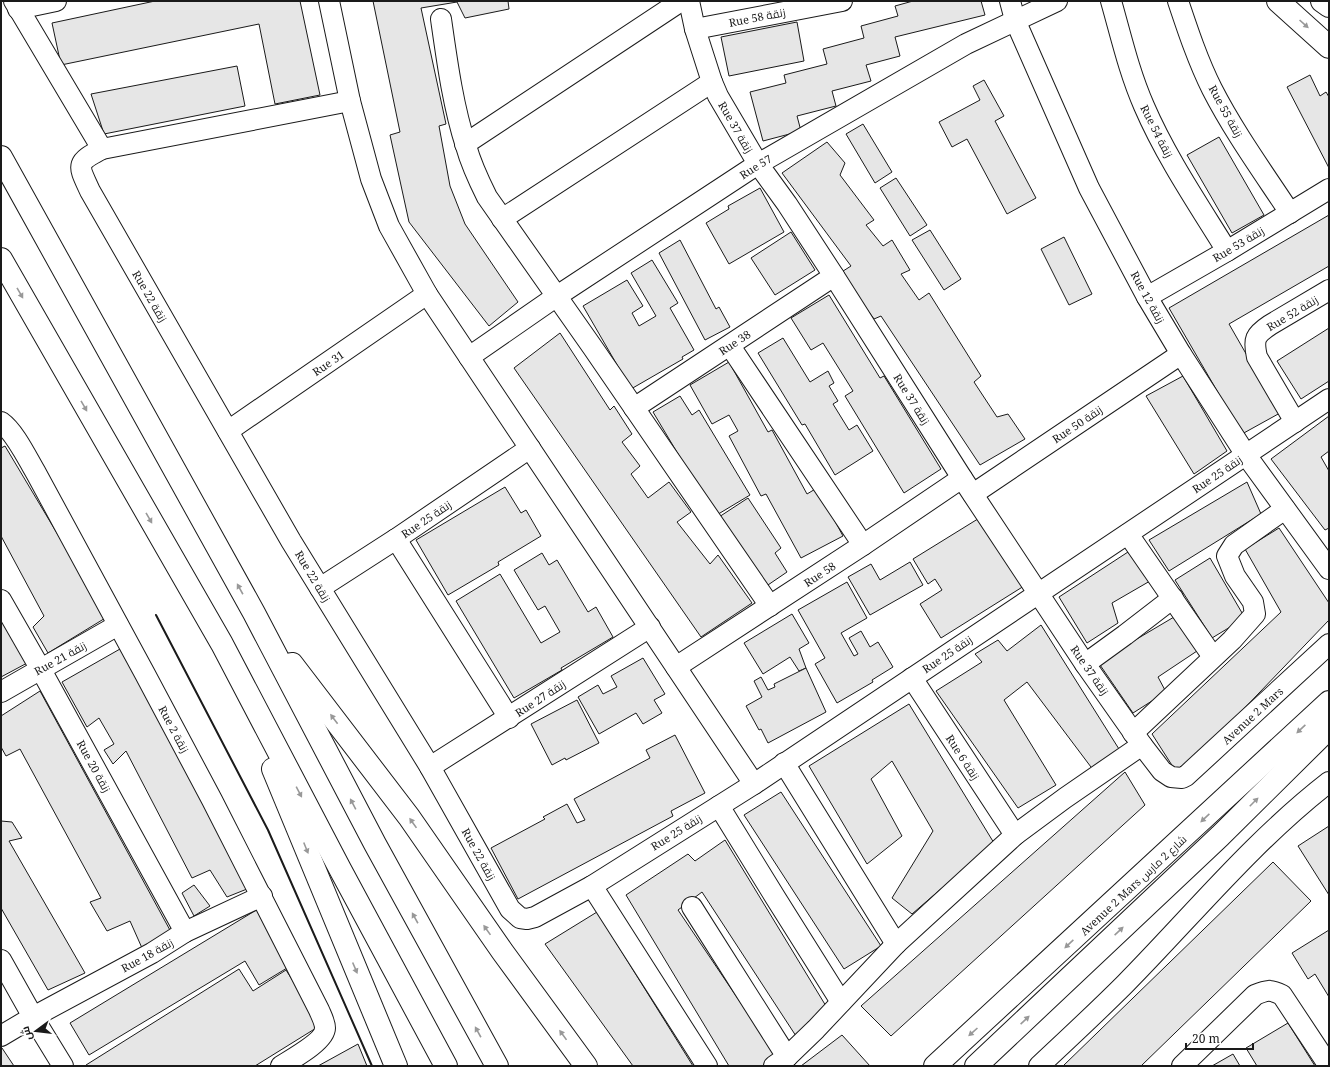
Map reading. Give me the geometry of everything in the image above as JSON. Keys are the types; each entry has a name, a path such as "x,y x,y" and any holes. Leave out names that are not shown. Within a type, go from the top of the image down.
{"main road":[{"path":"1278,1 1329,47"},
{"path":"1322,1 1329,6"},
{"path":"1,157 254,613 375,844 497,1066"},
{"path":"1,259 222,644 340,869 446,1066"},
{"path":"254,613 409,817 502,951 586,1066"},
{"path":"222,644 396,1066"},
{"name":"Avenue 2 Mars شارع 2 مارس","path":"935,1066 1329,702"},
{"path":"976,1066 1220,836 1329,728"}],"street":[{"path":"56,1 16,5 102,149 350,101"},
{"path":"329,1 350,101 371,179 389,226 427,294 754,784"},
{"path":"465,144 681,1"},
{"name":"Rue 37 زنقة","path":"689,1 695,29 712,82 718,96 758,164 787,204 967,486 1085,664 1162,771 1171,777"},
{"name":"Rue 58 زنقة","path":"695,29 842,1"},
{"name":"Rue 12 زنقة","path":"1010,1 1015,20 1089,188 1147,297 1181,354 1246,455 1285,508 1325,556"},
{"name":"Rue 57","path":"470,357 557,296 758,164 966,44 1057,1"},
{"name":"Rue 54 زنقة","path":"1111,1 1127,58 1144,105 1165,148 1227,251"},
{"name":"Rue 55 زنقة","path":"1178,1 1197,55 1213,89 1236,132 1290,213"},
{"path":"441,19 451,86 465,144 486,198 557,296 770,606"},
{"path":"502,220 712,82"},
{"name":"Rue 22 زنقة","path":"102,149 86,158 80,167 90,191 291,541 430,767 510,909 520,918 527,919 535,917 561,903"},
{"name":"Rue 53 زنقة","path":"1147,297 1227,251 1329,189"},
{"name":"Rue 38","path":"634,408 834,276"},
{"name":"Rue 52 زنقة","path":"1295,422 1257,357 1255,338 1261,331 1270,325 1329,290"},
{"name":"Rue 31","path":"228,431 427,294"},
{"path":"730,346 863,545"},
{"name":"Rue 50 زنقة","path":"967,486 1181,354"},
{"name":"Rue 25 زنقة","path":"561,903 592,886 754,784 1329,400"},
{"name":"Rue 2 زنقة","path":"1,422 8,429 36,473 212,800 319,1010 325,1026 324,1035 288,1064"},
{"name":"Rue 25 زنقة","path":"320,588 396,539 530,448"},
{"name":"Rue 58","path":"676,667 863,545 967,486"},
{"path":"692,907 781,1061 816,1029 896,944 1015,835 1065,798 1138,739 1213,657 1255,614 1253,602 1235,576 1227,556 1234,545 1285,508"},
{"path":"1128,534 1213,657"},
{"path":"396,539 509,718"},
{"path":"1085,664 1173,598"},
{"name":"Rue 20 زنقة","path":"1,600 185,932"},
{"name":"Rue 21 زنقة","path":"1,692 40,668 87,644 118,625"},
{"name":"Rue 27 زنقة","path":"430,767 650,627"},
{"name":"Avenue 2 Mars","path":"1171,777 1182,778 1195,770 1329,644"},
{"name":"Rue 6 زنقة","path":"912,678 1015,835"},
{"path":"784,763 896,944"},
{"path":"1039,1066 1124,985 1245,857 1329,782"},
{"path":"719,806 841,1002"},
{"path":"592,886 707,1066"},
{"name":"Rue 18 زنقة","path":"1,1036 33,1017 152,953 185,932 262,896"},
{"path":"1,960 63,1066"},
{"path":"1182,1066 1255,995 1265,990 1274,991 1282,995 1329,1066"}],"building":[{"path":"155,1 300,1 320,95 275,104 259,24 61,65 52,23"},
{"path":"373,1 508,1 509,9 465,18 457,2 421,8 446,124 439,126 450,186 465,224 518,302 489,326 409,222 390,135 400,132"},
{"path":"913,1 981,1 985,15 895,37 900,56 866,65 871,81 832,91 836,106 797,116 801,131 763,141 750,92 786,83 784,75 827,64 823,49 864,38 861,26 898,16 895,6"},
{"path":"797,22 804,61 729,76 721,37"},
{"path":"237,66 245,106 104,134 91,94"},
{"path":"1310,75 1320,96 1326,92 1329,97 1329,168 1287,87"},
{"path":"984,80 1004,116 995,121 1036,198 1007,214 967,139 952,147 939,122 980,100 973,86"},
{"path":"863,124 892,172 875,183 846,134"},
{"path":"1219,137 1264,215 1232,233 1187,155"},
{"path":"827,142 845,163 840,175 874,220 866,225 883,246 892,240 910,270 901,274 919,300 929,293 981,376 974,382 997,417 1008,414 1025,439 980,465 881,316 874,319 840,273 851,266 782,173"},
{"path":"896,178 927,225 910,236 880,188"},
{"path":"760,188 784,232 729,264 706,223 729,209 728,206"},
{"path":"1329,215 1329,266 1229,324 1280,413 1242,434 1169,308"},
{"path":"930,230 961,279 944,290 912,240"},
{"path":"791,232 815,270 775,295 751,258"},
{"path":"1064,237 1092,294 1069,305 1041,249"},
{"path":"680,240 716,309 719,307 730,327 705,340 659,253"},
{"path":"652,260 678,303 670,308 694,350 682,357 683,359 631,389 583,306 627,280 643,306 632,313 639,326 656,316 631,273"},
{"path":"829,295 880,378 884,376 941,469 904,493 845,396 853,391 823,343 811,350 791,318"},
{"path":"1329,328 1329,381 1301,399 1277,361"},
{"path":"560,333 610,410 614,406 632,434 622,442 640,466 631,474 648,498 669,482 691,512 677,522 710,564 718,555 752,603 701,637 514,368"},
{"path":"783,338 810,382 828,371 834,383 829,386 838,401 833,404 849,430 857,425 873,451 835,475 805,424 802,425 758,353"},
{"path":"729,362 768,432 772,430 807,494 817,488 843,536 801,558 766,494 761,496 729,436 738,431 729,415 712,424 690,385"},
{"path":"1183,376 1227,451 1194,474 1146,396"},
{"path":"680,396 692,415 699,410 750,495 715,516 653,412"},
{"path":"1329,416 1329,451 1321,457 1329,471 1329,528 1325,530 1271,459"},
{"path":"5,446 107,617 48,653 33,627 44,616 1,536 1,448"},
{"path":"1247,482 1261,514 1169,571 1149,540"},
{"path":"505,487 521,513 526,510 541,536 498,562 499,565 448,595 416,540"},
{"path":"748,498 781,548 775,553 787,572 765,587 719,517"},
{"path":"981,517 1024,586 941,638 920,604 942,590 935,579 928,584 913,559"},
{"path":"1279,528 1329,603 1329,620 1189,766 1175,770 1152,734 1281,612 1245,549"},
{"path":"1128,552 1150,581 1112,603 1118,623 1087,643 1059,597"},
{"path":"542,553 549,565 557,560 588,612 596,607 613,637 561,668 562,670 514,698 456,601 500,574 541,643 560,632 545,606 538,610 514,570"},
{"path":"1210,558 1245,618 1212,638 1175,580"},
{"path":"910,562 923,585 870,615 848,577 871,564 880,580"},
{"path":"847,582 867,618 841,633 854,656 858,654 849,638 861,631 870,647 878,642 893,667 872,680 873,682 837,703 815,664 825,658 798,610"},
{"path":"1,613 29,662 1,677"},
{"path":"792,614 809,643 799,649 806,668 799,671 790,657 763,674 744,643"},
{"path":"1174,617 1197,651 1158,677 1166,692 1133,713 1098,662"},
{"path":"1041,625 1124,757 1097,775 1027,682 1004,700 1056,785 1018,808 936,691 982,662 975,654 998,640 1007,651"},
{"path":"120,649 252,887 227,897 210,870 192,878 126,751 113,764 104,750 114,744 99,718 87,727 62,682"},
{"path":"643,658 665,694 654,700 662,713 643,724 636,713 599,734 578,697 598,685 603,694 617,687 611,676"},
{"path":"806,668 826,712 768,743 746,706 762,697 754,681 761,677 768,690 775,687 774,684"},
{"path":"40,691 171,932 142,948 130,921 107,931 90,902 101,898 20,749 6,756 1,747 1,716"},
{"path":"577,700 599,743 566,760 565,758 552,765 531,724"},
{"path":"909,704 994,843 912,914 892,898 933,831 892,761 871,779 902,836 867,864 809,766"},
{"path":"675,735 705,793 671,811 673,816 518,899 491,848 545,819 543,817 567,804 577,823 585,820 574,799 650,758 646,750"},
{"path":"1125,772 1145,805 891,1036 861,1006"},
{"path":"781,792 881,946 844,969 744,815"},
{"path":"1,821 12,822 22,838 9,841 85,973 48,990 1,908"},
{"path":"1329,826 1329,895 1298,846"},
{"path":"725,840 829,1011 796,1036 702,892 678,910 778,1058 767,1066 729,1066 626,895 688,854 695,861"},
{"path":"1273,862 1311,901 1141,1066 1063,1066"},
{"path":"194,885 210,906 194,916 182,893"},
{"path":"258,909 292,965 259,985 245,961 89,1055 70,1023"},
{"path":"597,912 693,1066 633,1066 545,944"},
{"path":"1329,930 1329,997 1315,974 1308,979 1292,953"},
{"path":"239,969 253,991 286,970 321,1025 255,1066 86,1065"},
{"path":"1288,1023 1315,1066 1257,1066 1246,1048"},
{"path":"842,1035 870,1066 801,1066"},
{"path":"358,1044 367,1066 318,1066"},
{"path":"2,1048 14,1066 1,1066"},
{"path":"1233,1054 1240,1066 1212,1066"}],"wall":[{"path":"156,615 268,830 372,1066"}]}
